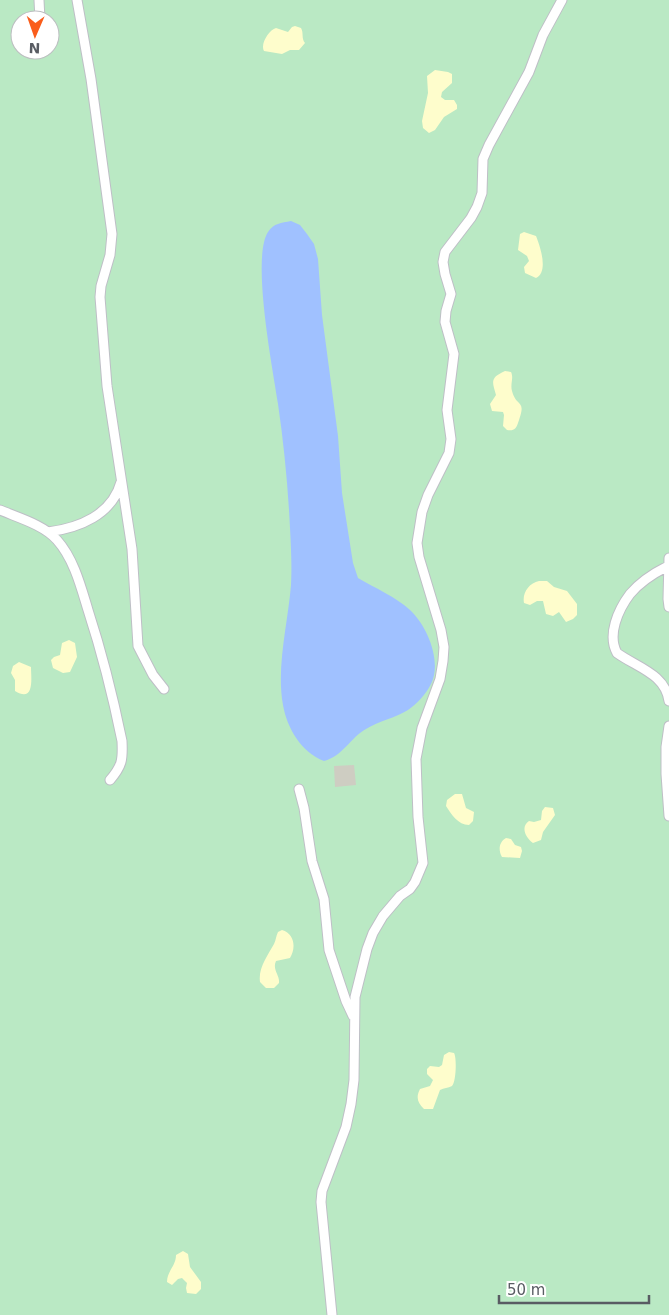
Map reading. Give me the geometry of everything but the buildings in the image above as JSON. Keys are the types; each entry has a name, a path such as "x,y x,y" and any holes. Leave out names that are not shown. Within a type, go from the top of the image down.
{"lane":[{"path":"77,0 91,79 112,234 108,265 101,286 100,304 108,386 132,549 136,586 138,646 153,675 164,688"},
{"path":"332,1315 322,1191 346,1127 351,1104 355,997 372,933 389,907 415,882 423,863 418,816 416,759 422,728 440,679 444,661 444,647 419,557 417,543 422,512 428,495 449,453 451,439 448,410 454,354 445,322 451,294 443,262 445,252 471,218 477,206 482,193 483,159 488,145 529,72 543,35 562,0"},
{"path":"48,532 67,530 102,511 112,502 122,477"},
{"path":"0,510 48,532 63,548 81,587 115,708 122,741 120,767 110,780"},
{"path":"668,562 669,607"},
{"path":"668,562 644,580 630,594 615,625 612,638 617,654 661,681 667,690 669,702"},
{"path":"669,726 666,765 669,815"},
{"path":"298,789 304,808 312,861 324,899 329,950 346,1001 354,1018"}],"shaded area":[{"path":"0,0 669,0 669,1315 0,1315"}],"sand":[{"path":"295,26 301,28 305,43 299,50 290,50 282,54 264,51 264,41 273,29 276,28 288,32"},
{"path":"435,70 452,74 452,83 442,92 441,97 445,100 454,100 457,109 444,117 435,130 429,133 423,128 422,121 428,93 427,76"},
{"path":"524,232 536,236 541,252 543,265 540,275 536,278 525,273 524,267 529,261 527,256 518,250 520,234"},
{"path":"505,371 511,372 512,391 522,410 517,425 511,430 507,430 503,426 503,412 492,411 490,404 496,395 493,380"},
{"path":"539,581 547,581 554,587 567,591 577,604 577,615 573,619 566,622 559,612 553,616 546,614 543,601 537,601 530,605 524,603 527,589"},
{"path":"69,640 75,643 77,657 70,672 63,673 53,668 51,660 60,655 62,643"},
{"path":"19,662 31,667 31,683 29,692 26,694 15,691 15,680 11,673 13,666"},
{"path":"455,794 462,794 466,808 474,812 473,821 469,825 458,821 446,806 447,800"},
{"path":"545,807 553,808 555,815 543,832 541,840 533,843 526,835 524,829 526,823 541,820 542,811"},
{"path":"506,838 511,839 515,845 521,847 520,858 502,857 500,846"},
{"path":"282,930 292,938 293,950 290,958 276,961 275,967 279,983 274,988 266,988 260,982 260,972 278,932"},
{"path":"449,1052 454,1053 456,1060 453,1084 440,1090 433,1109 424,1109 419,1102 418,1095 420,1089 430,1086 433,1080 427,1074 427,1069 430,1066 439,1067 442,1065 444,1055"},
{"path":"183,1251 188,1254 190,1267 201,1282 201,1289 196,1294 187,1293 187,1283 182,1278 172,1285 167,1282 176,1255"}],"water":[{"path":"291,221 300,225 307,234 314,244 318,259 322,315 338,436 342,493 353,563 358,578 398,601 417,617 431,645 435,666 431,684 415,705 403,713 366,729 331,759 324,761 308,752 296,738 285,714 281,690 282,660 291,585 291,542 284,450 268,341 262,289 262,265 263,245 268,232 275,225"}]}
